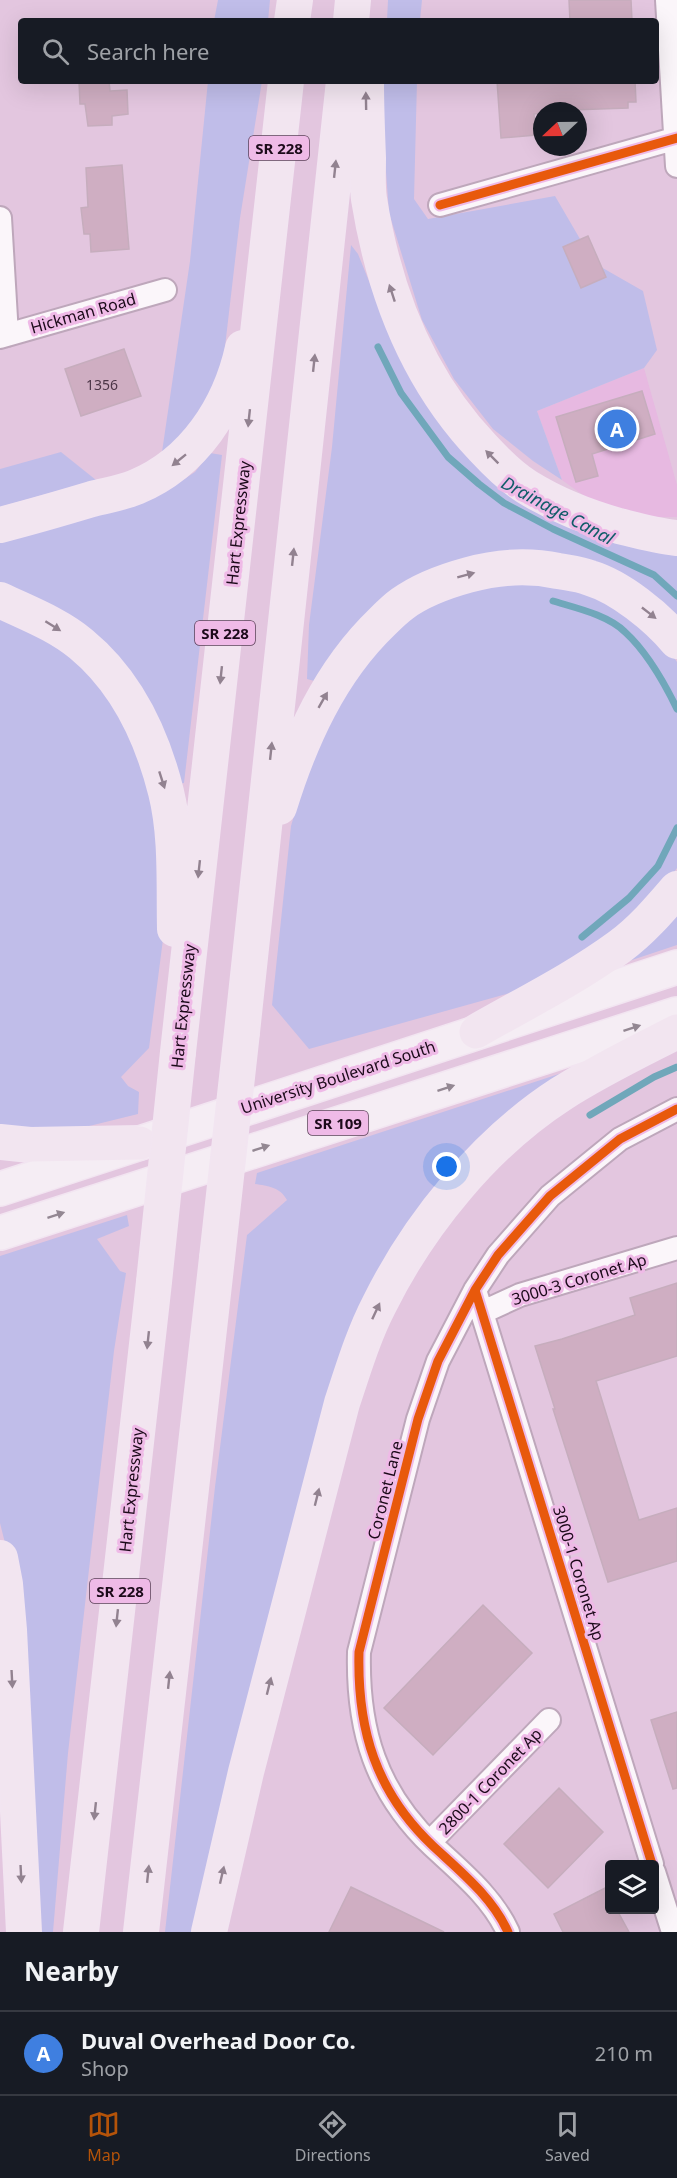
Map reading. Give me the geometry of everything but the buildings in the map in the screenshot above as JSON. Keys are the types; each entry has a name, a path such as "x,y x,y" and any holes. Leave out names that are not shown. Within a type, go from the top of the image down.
{"highway":[{"path":"292,18 295,0"},
{"path":"351,18 353,0"},
{"path":"365,0 365,18"},
{"name":"Hart Expressway","path":"81,1932 286,84"},
{"path":"141,1932 345,84"},
{"path":"366,84 369,197 380,256 407,331 435,389 466,429 495,460 525,486 595,520 657,536 677,538"},
{"path":"0,525 136,487 165,471 192,450 213,424 230,389 241,356 272,214"},
{"path":"258,872 288,776 312,719 337,676 364,640 402,604 445,581 488,569 540,567 591,578 629,598 664,626 677,641"},
{"path":"0,600 42,619 80,643 116,680 147,732 166,793 173,846 178,1052"},
{"path":"476,1032 620,947 654,916 677,889"},
{"path":"209,1932 246,1772 342,1403 378,1306 402,1263 438,1211 476,1166 522,1123 560,1094 602,1069 677,1031"},
{"path":"0,1142 30,1145 140,1143"},
{"path":"0,1558 9,1630 24,1932"}],"main road":[{"name":"University Boulevard South","path":"0,1189 677,967"},
{"name":"SR 109","path":"0,1233 677,1014"}],"street":[{"path":"667,0 677,165"},
{"path":"440,205 676,138"},
{"path":"0,218 4,336"},
{"name":"Hickman Road","path":"4,336 165,290"},
{"name":"Coronet Lane","path":"508,1932 493,1906 476,1886 430,1842 406,1816 389,1792 372,1754 363,1723 358,1685 359,1652 418,1419 438,1361 475,1290 498,1255 550,1196 620,1139 677,1109"},
{"name":"3000-3 Coronet Ap","path":"483,1312 520,1295 677,1248"},
{"name":"3000-1 Coronet Ap","path":"475,1290 651,1860"},
{"name":"2800-1 Coronet Ap","path":"430,1842 549,1720"},
{"path":"659,1888 673,1932"}],"shaded area":[{"path":"218,0 270,0 268,18 215,18"},
{"path":"388,0 422,0 420,18 387,18"},
{"path":"208,84 262,84 240,218 223,364 209,404 184,437 162,452 190,261"},
{"path":"384,84 417,84 414,199 428,219 555,196 594,263 643,291 657,350 644,368 537,411 562,480 533,461 493,429 454,379 422,320 389,213 382,117"},
{"path":"351,245 358,254 392,338 480,462 677,551 677,624 645,596 464,560 318,682 307,679 309,625 332,447"},
{"path":"644,368 677,485 677,517 641,517 597,505 562,480 537,411"},
{"path":"61,452 96,480 0,507 0,469"},
{"path":"210,453 222,455 184,783 173,785 147,712 0,590 0,538 127,505 166,491 195,472"},
{"path":"519,578 612,598 664,643 677,662 677,868 657,895 576,963 510,993 309,1049 272,1005 291,826 314,748 363,654 431,599"},
{"path":"0,615 47,636 111,692 154,785 166,916 149,1048 121,1077 128,1086 139,1092 138,1114 73,1130 0,1132"},
{"path":"677,908 677,945 620,964"},
{"path":"571,1070 383,1281 198,1932 165,1932 215,1487 247,1235 287,1200 277,1190 255,1184 257,1173"},
{"path":"127,1215 129,1226 97,1239 120,1271 126,1273 114,1351 68,1753 53,1932 32,1932 5,1543 0,1523 0,1256"}],"waterway":[{"name":"Drainage Canal","path":"378,347 401,393 448,457 479,484 504,503 553,529 654,575 677,596"},
{"path":"553,601 601,617 625,632 655,668 677,709"},
{"path":"582,937 629,898 658,866 677,828"},
{"name":"Drainage Canal","path":"590,1115 654,1077 677,1067"}],"cycle path":[{"path":"440,205 677,138"},
{"path":"508,1932 485,1896 413,1825 397,1804 384,1781 374,1758 362,1708 359,1652 418,1419 438,1361 475,1290 498,1255 550,1196 620,1139 677,1109"},
{"path":"475,1290 651,1860"}],"place":[{"name":"Duval Overhead Door Co.","path":"617,429"}]}
